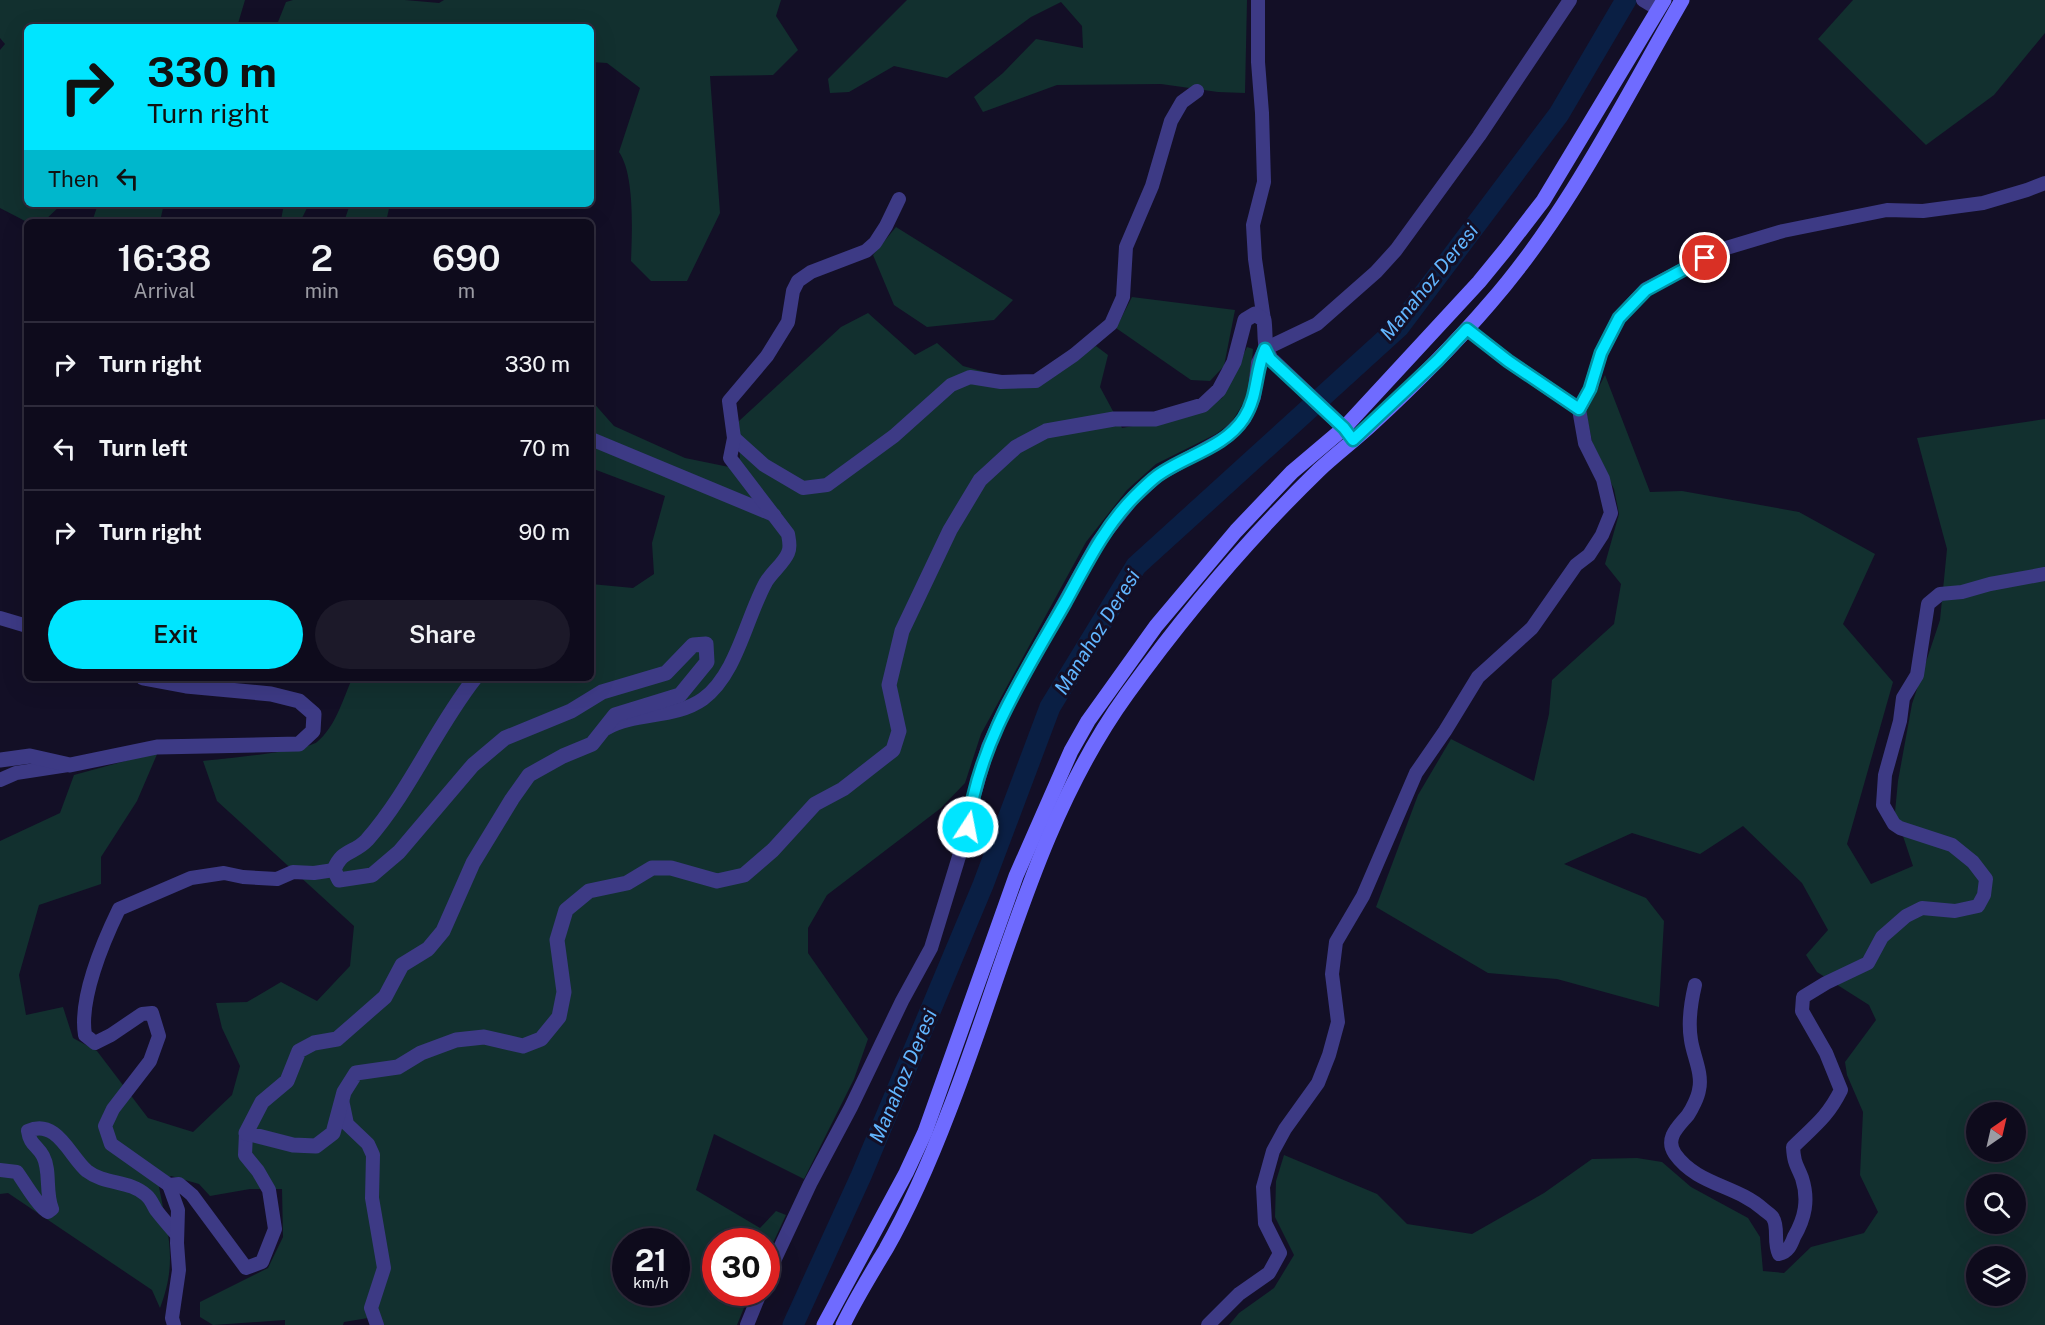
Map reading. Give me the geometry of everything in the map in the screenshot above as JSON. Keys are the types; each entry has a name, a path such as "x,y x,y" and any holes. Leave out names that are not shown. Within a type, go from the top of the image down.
{"main road":[{"path":"843,1325 858,1292 886,1248 932,1156 1031,880 1075,778 1097,740 1126,695 1233,560 1320,470 1438,360 1515,274 1596,148 1682,0"},
{"path":"824,1325 901,1184 925,1132 1016,876 1071,751 1088,721 1156,626 1236,531 1338,423 1479,282 1543,201 1654,3"}],"street":[{"path":"1258,0 1258,62 1264,182 1253,225 1255,260 1268,354 1353,440"},
{"path":"780,1248 902,1001 932,948 968,827 970,809 988,747 1007,705 1098,542 1133,498 1158,475 1226,437 1244,419 1254,397 1258,363 1268,354 1317,324 1376,272 1396,250 1479,136 1570,0"},
{"path":"734,438 764,465 803,488 826,485 894,436 951,385 970,377 1001,382 1036,381 1074,355 1111,324 1123,297 1126,247 1152,186 1171,121 1182,102 1197,91"},
{"path":"1208,1325 1239,1293 1269,1273 1280,1253 1265,1223 1263,1187 1273,1151 1285,1129 1318,1083 1329,1055 1338,1022 1332,974 1336,942 1363,896 1416,773 1478,677 1532,628 1575,565 1589,555 1611,513 1603,479 1585,443 1579,409 1590,389 1601,353 1619,318 1646,290 1723,249 1783,231 1887,210 1923,211 1983,203 2045,183"},
{"path":"602,731 620,721 655,716 703,699 719,684 729,668 767,581 788,553 790,543 788,534 730,458 734,438 729,401 767,356 788,322 793,291 798,281 811,272 866,251 875,243 886,226 899,199"},
{"path":"246,1132 293,1145 316,1146 333,1133 344,1092 357,1073 398,1067 421,1053 456,1040 484,1037 523,1046 541,1039 559,1017 564,992 557,940 566,910 589,891 627,883 652,868 671,868 717,881 744,874 773,850 815,804 843,789 893,750 899,731 889,685 902,631 950,530 980,480 1016,447 1046,431 1113,418 1155,419 1203,405 1219,390 1234,362 1245,320 1255,314 1264,320"},
{"path":"1467,329 1508,361 1579,409"},
{"path":"594,440 774,516"},
{"path":"1695,985 1690,1040 1700,1088 1689,1114 1673,1133 1671,1146 1693,1173 1715,1185 1752,1199 1773,1218 1777,1234 1775,1245 1779,1254 1783,1253 1789,1248 1797,1233 1806,1205 1802,1178 1794,1162 1792,1147 1822,1121 1842,1090 1826,1053 1802,1011 1803,997 1868,963 1882,937 1906,916 1922,908 1955,911 1978,906 1984,895 1986,879 1973,862 1952,845 1900,828 1894,824 1883,805 1885,775 1900,721 1903,698 1917,675 1928,604 1940,594 1962,592 1990,584 2045,574"},
{"path":"0,618 24,625"},
{"path":"169,1185 179,1184 192,1195 246,1268 262,1262 275,1229 269,1190 245,1155 246,1132 262,1102 287,1081 299,1051 314,1043 337,1039 385,997 402,965 428,949 443,931 473,863 529,775 563,756 592,744 615,715 680,695 707,662 706,644 693,645 666,673 602,692 571,711 505,738 473,765 399,852 372,875 339,880 334,870 338,858 365,842 393,807 456,702 473,681"},
{"path":"0,780 16,773 70,765 157,747 299,744 313,731 314,714 299,700 271,694 186,686 159,681"},
{"path":"0,760 30,756 70,765"},
{"path":"174,1325 172,1318 179,1270 178,1210 169,1185 111,1143 105,1126 113,1109 150,1061 159,1036 152,1013 142,1014 95,1043 84,1035 83,1027 90,981 119,909 191,878 224,873 243,877 277,879 293,872 314,873 334,870"},
{"path":"342,1100 347,1124 368,1144 373,1155 372,1198 384,1268 371,1308 377,1325"},
{"path":"0,1170 17,1172 39,1206 48,1212 52,1209 48,1199 44,1158 29,1140 28,1131 45,1130 61,1138 88,1172 117,1184 135,1186 148,1196 177,1234"},
{"path":"747,1325 755,1306"}],"green space":[{"path":"0,0 245,0 238,24 24,24 24,207 59,207 46,219 24,220 0,208 0,50 5,44 0,38"},
{"path":"293,0 405,0 439,3 444,0 781,0 776,16 798,50 773,75 710,76 720,213 687,281 651,281 631,261 630,189 628,175 619,152 640,88 607,63 594,62 594,24 277,24 286,2"},
{"path":"907,0 1247,0 1245,93 1218,92 1161,84 1057,85 983,112 974,97 1003,73 1036,39 1083,48 1082,26 1061,2 1031,17 947,78 894,66 849,92 830,93 828,79"},
{"path":"1853,0 2045,0 2045,33 1994,95 1926,145 1818,39"},
{"path":"97,207 163,207 160,219 93,219"},
{"path":"283,207 308,207 302,219 281,219"},
{"path":"349,207 389,207 387,219 345,219"},
{"path":"896,227 1013,300 994,320 927,327 894,305 873,255"},
{"path":"1132,297 1235,310 1224,366 1210,381 1191,380 1116,328"},
{"path":"868,313 915,355 937,343 963,366 1033,385 1096,346 1108,355 1100,387 1122,428 1195,414 1222,398 1247,347 1253,349 1249,394 1231,423 1216,434 1156,464 1127,490 1086,542 981,734 965,783 941,808 827,895 808,928 808,953 868,1039 854,1079 804,1179 714,1134 696,1190 760,1228 702,1228 702,1306 745,1306 737,1325 383,1325 380,1316 344,1322 343,1325 285,1325 285,1320 213,1325 200,1317 200,1302 268,1268 283,1237 282,1189 250,1189 210,1196 199,1184 171,1176 159,1187 170,1248 169,1276 160,1308 152,1290 8,1193 0,1194 0,841 60,813 74,775 158,752 137,801 101,857 101,884 39,905 19,975 26,1015 63,1007 73,1038 97,1051 148,1118 193,1132 232,1095 240,1066 222,1028 216,1003 247,1002 281,982 317,1001 350,966 354,926 217,801 203,761 281,751 317,742 333,722 351,681 594,681 594,584 633,588 654,574 652,543 665,496 594,469 594,403 614,426 685,458 729,467 740,458 739,421 841,327"},
{"path":"1605,375 1650,492 1682,491 1799,512 1875,554 1843,624 1893,682 1847,844 1871,884 1913,866 1895,812 1898,781 1912,704 1940,620 1947,549 1917,438 2045,419 2045,1325 1229,1325 1239,1313 1274,1288 1294,1255 1275,1217 1276,1181 1284,1155 1377,1194 1407,1224 1472,1234 1544,1193 1592,1159 1637,1158 1662,1162 1691,1187 1748,1218 1760,1237 1763,1271 1784,1273 1811,1247 1864,1233 1878,1212 1860,1175 1863,1112 1847,1075 1845,1062 1876,1020 1869,1005 1817,972 1806,955 1828,930 1802,883 1743,826 1700,854 1632,833 1564,864 1646,898 1664,921 1659,1007 1557,979 1488,973 1376,907 1418,795 1451,739 1534,781 1549,714 1552,680 1614,624 1621,584 1605,564 1619,514 1614,489 1593,446 1586,412"},
{"path":"776,1211 786,1215 780,1228 760,1228"}],"waterway":[{"name":"Manahoz Deresi","path":"793,1325 861,1176 983,885 1050,707 1136,566 1399,327 1559,114 1626,0"}],"route":[{"path":"968,827 970,809 988,747 1007,705 1098,542 1133,498 1158,475 1226,437 1244,419 1254,397 1258,363 1265,349 1270,359 1344,428 1353,440 1438,360 1467,329 1508,361 1579,409 1590,389 1601,353 1619,318 1646,290 1705,258"}]}
